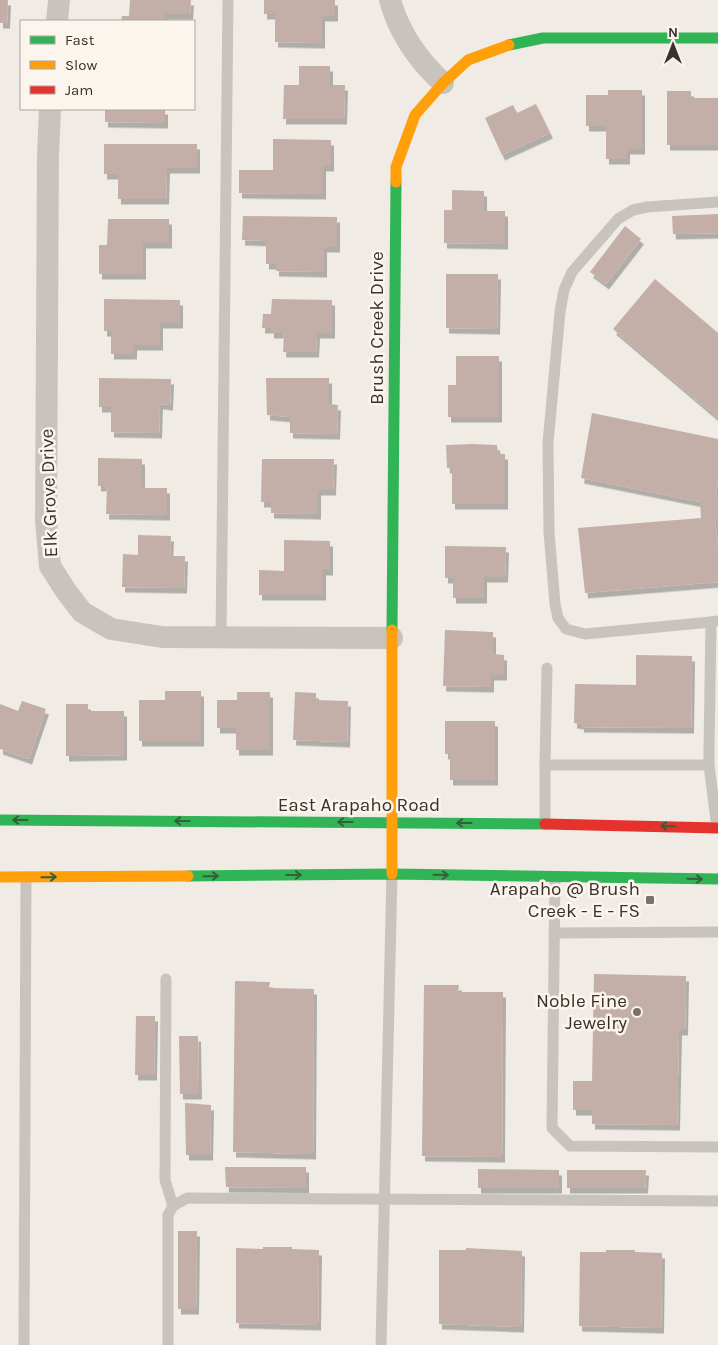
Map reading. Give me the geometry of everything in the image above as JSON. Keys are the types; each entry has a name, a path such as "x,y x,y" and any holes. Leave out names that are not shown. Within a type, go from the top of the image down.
{"main road":[{"name":"Brush Creek Drive","path":"392,874 396,168 415,115 443,83 468,60 501,47 543,38 718,38"},
{"name":"East Arapaho Road","path":"0,820 546,823 718,829"},
{"path":"0,877 392,874 718,879"}],"street":[{"path":"57,20 59,0"},
{"path":"390,0 409,44 425,66 443,83"},
{"name":"Elk Grove Drive","path":"50,110 48,155 46,520 50,566 66,591 82,612 111,629 162,637 392,638"}],"lane":[{"path":"221,638 228,0"},
{"path":"718,202 671,204 633,210 618,219 572,272 564,290 560,312 548,443 549,532 555,604 558,618 566,628 585,634 714,622 714,750 709,765 718,829"},
{"path":"546,823 547,668"},
{"path":"546,765 709,765"},
{"path":"381,1345 392,874"},
{"path":"24,1345 26,877"},
{"path":"555,877 552,1128 570,1146 718,1147"},
{"path":"554,933 718,932"},
{"path":"166,979 165,1180 173,1206"},
{"path":"168,1345 168,1215 173,1206 187,1198 718,1201"}],"building":[{"path":"0,0 8,0 7,23 0,23"},
{"path":"130,0 191,0 190,14 165,14 165,20 121,20 122,16 129,16"},
{"path":"264,0 335,0 335,16 322,16 322,43 275,42 275,14 264,14"},
{"path":"299,66 330,66 330,85 345,85 344,119 283,119 284,85 299,85"},
{"path":"608,90 642,90 642,149 627,149 627,159 606,159 606,126 586,126 586,95 608,95"},
{"path":"667,91 691,91 691,98 718,98 718,145 667,145"},
{"path":"536,104 550,133 502,155 485,118 513,105 517,113"},
{"path":"105,110 165,110 165,123 105,122"},
{"path":"273,139 331,140 331,166 323,166 323,194 239,193 239,170 273,170"},
{"path":"104,144 197,144 197,168 167,168 166,199 118,199 118,174 104,174"},
{"path":"452,190 484,191 484,211 505,211 505,244 444,243 444,210 452,210"},
{"path":"718,214 718,233 673,234 672,216"},
{"path":"243,216 337,217 337,247 324,247 324,272 276,271 276,264 266,264 266,241 242,240"},
{"path":"108,219 169,219 169,243 143,243 143,274 99,274 99,245 107,245"},
{"path":"625,226 641,239 606,284 590,272"},
{"path":"446,274 498,274 497,329 446,328"},
{"path":"655,279 718,333 718,418 613,329"},
{"path":"104,299 180,300 180,323 160,323 160,345 134,345 134,354 111,354 111,331 104,331"},
{"path":"272,299 332,300 332,333 317,333 316,352 283,352 284,333 271,333 271,328 262,328 263,314 271,314"},
{"path":"456,356 499,356 499,417 448,417 448,385 456,385"},
{"path":"99,378 171,379 170,405 160,404 159,433 111,432 111,407 99,407"},
{"path":"266,378 329,378 329,404 338,405 337,434 290,433 290,417 267,415"},
{"path":"592,413 718,439 718,481 715,498 718,498 718,519 715,519 718,548 718,582 585,593 578,528 701,518 700,502 581,478"},
{"path":"446,445 497,445 498,454 505,454 505,504 452,504 452,468 447,468"},
{"path":"98,458 142,459 142,488 167,488 167,515 106,514 107,486 98,486"},
{"path":"262,459 334,459 333,490 318,490 318,514 271,513 271,502 261,502"},
{"path":"138,535 171,536 170,556 185,556 184,588 122,587 123,554 138,555"},
{"path":"284,540 330,541 330,570 323,570 323,595 259,595 259,570 284,571"},
{"path":"445,546 506,547 505,577 484,577 484,598 453,598 453,578 445,578"},
{"path":"445,630 493,632 493,654 504,655 504,675 491,675 491,687 443,686"},
{"path":"636,655 692,656 691,728 581,727 581,724 574,723 575,684 636,685"},
{"path":"165,691 201,691 201,741 139,741 139,700 165,700"},
{"path":"237,692 270,692 270,750 236,750 236,728 217,728 217,700 237,700"},
{"path":"295,692 316,693 316,700 348,701 347,742 293,740"},
{"path":"22,701 46,709 29,759 0,749 0,704 18,711"},
{"path":"66,704 88,704 88,711 124,711 124,755 66,756"},
{"path":"445,721 495,721 495,780 450,780 450,754 445,754"},
{"path":"594,974 686,976 685,1030 679,1030 677,1125 592,1124 592,1110 573,1110 573,1081 592,1081"},
{"path":"235,981 270,982 269,988 314,989 313,1154 233,1152"},
{"path":"424,985 459,985 458,992 503,992 502,1157 422,1156"},
{"path":"136,1016 155,1016 154,1075 135,1075"},
{"path":"179,1036 198,1036 199,1094 180,1094"},
{"path":"185,1103 211,1105 210,1155 186,1155"},
{"path":"225,1167 306,1167 306,1188 226,1187"},
{"path":"478,1169 559,1170 559,1188 478,1188"},
{"path":"567,1170 646,1170 645,1188 567,1188"},
{"path":"178,1231 197,1231 196,1309 178,1309"},
{"path":"263,1247 292,1247 292,1249 319,1250 318,1325 236,1323 236,1248 263,1249"},
{"path":"466,1248 522,1251 521,1327 439,1324 439,1250 466,1250"},
{"path":"606,1250 635,1250 635,1252 662,1253 661,1328 579,1326 580,1252 606,1252"}],"traffic: fast":[{"path":"509,45 543,38 718,38"},
{"path":"392,630 396,182"},
{"path":"0,820 545,824"},
{"path":"188,876 392,874 718,879"}],"traffic: slow":[{"path":"396,182 396,167 415,115 443,83 468,60 509,45"},
{"path":"392,630 392,874"},
{"path":"0,877 188,876"}],"traffic: jam":[{"path":"545,824 718,828"}],"place":[{"name":"Arapaho @ Brush Creek - E - FS","path":"650,900"},
{"name":"Noble Fine Jewelry","path":"637,1012"}]}
